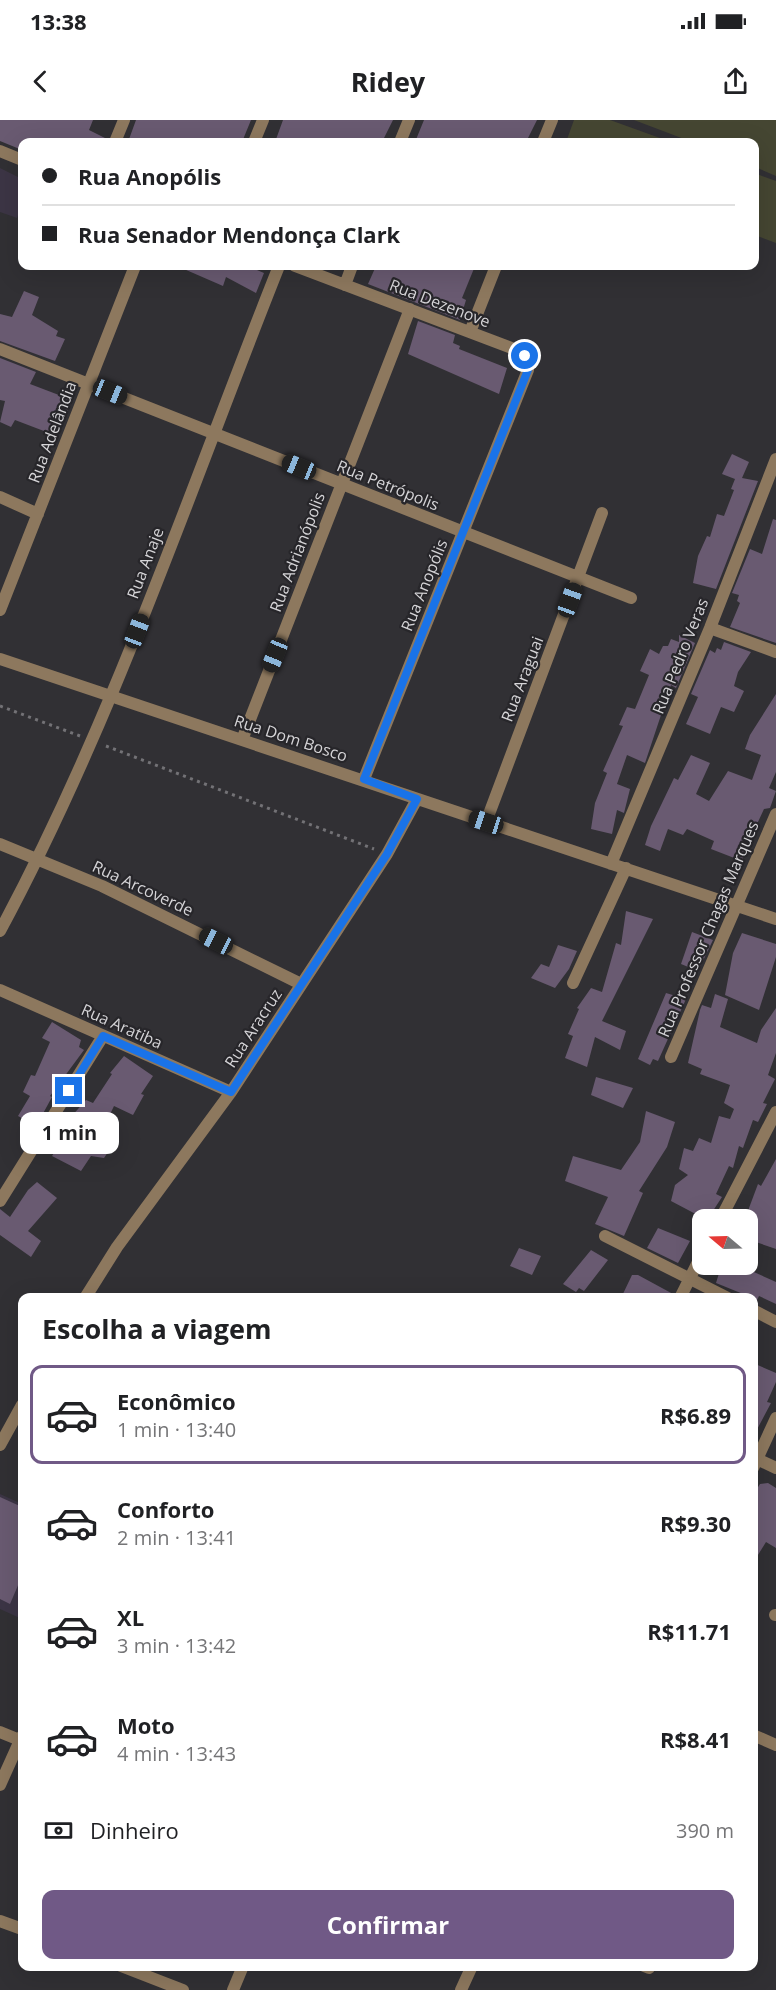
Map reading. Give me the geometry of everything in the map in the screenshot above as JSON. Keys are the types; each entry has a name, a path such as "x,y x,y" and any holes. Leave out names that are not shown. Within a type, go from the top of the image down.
{"street":[{"path":"117,138 124,120"},
{"path":"256,138 263,120"},
{"path":"402,138 409,120"},
{"path":"545,138 552,120"},
{"path":"0,151 18,158"},
{"name":"Rua Adelândia","path":"0,610 133,270"},
{"name":"Rua Anaje","path":"0,931 39,858 112,697 212,433 277,270"},
{"name":"Rua Dezenove","path":"306,270 523,353 528,370"},
{"path":"345,285 351,270"},
{"path":"470,332 494,270"},
{"name":"Rua Adrianópolis","path":"242,740 410,309"},
{"name":"Rua Petrópolis","path":"0,348 630,598"},
{"name":"Rua Anopólis","path":"364,779 528,370"},
{"name":"Rua Pedro Veras","path":"611,864 710,628 776,459"},
{"path":"0,497 38,514"},
{"name":"Rua Araguai","path":"486,822 602,513"},
{"path":"710,628 776,652"},
{"name":"Rua Dom Bosco","path":"0,659 364,779 417,799 776,919"},
{"name":"Rua Aracruz","path":"88,1293 117,1247 231,1092 387,854 417,799"},
{"name":"Rua Professor Chagas Marques","path":"671,1057 776,814"},
{"name":"Rua Arcoverde","path":"0,843 39,858 195,930 301,984"},
{"path":"573,983 626,868"},
{"name":"Rua Aratiba","path":"0,990 231,1092"},
{"path":"0,1201 103,1036"},
{"path":"726,1209 776,1112"},
{"path":"605,1236 718,1293"},
{"path":"682,1293 692,1272"},
{"path":"758,1313 776,1322"},
{"path":"0,1445 18,1412"},
{"path":"758,1457 776,1418"},
{"path":"758,1464 776,1468"},
{"path":"0,1732 18,1738"},
{"path":"758,1737 776,1745"},
{"path":"0,1785 18,1747"},
{"path":"0,1921 18,1928"},
{"path":"134,1971 183,1990"},
{"path":"233,1990 241,1971"},
{"path":"461,1990 470,1971"}],"path":[{"path":"0,706 387,854"}],"shaded area":[{"path":"0,168 18,177 18,215 17,218 0,212"},
{"path":"0,1494 18,1502 18,1617 0,1609"}],"green space":[{"path":"574,120 610,120 660,138 567,138"},
{"path":"634,120 776,120 776,176 759,169 759,138 681,138"},
{"path":"759,175 776,181 776,243 759,237"}],"building":[{"path":"0,120 93,120 89,130 105,138 18,138 18,148 0,141"},
{"path":"136,120 251,120 244,138 129,138"},
{"path":"283,120 393,120 384,138 276,138"},
{"path":"424,120 537,120 528,138 417,138"},
{"path":"186,270 257,270 264,273 256,293 226,277 223,286"},
{"path":"374,270 473,270 462,298 466,300 460,320 368,284"},
{"path":"24,291 39,297 32,315 58,331 56,336 65,339 55,361 0,341 0,314 12,317"},
{"path":"418,321 455,335 453,343 460,346 459,349 507,368 499,394 408,354"},
{"path":"0,358 36,372 30,384 72,400 57,436 15,420 11,427 0,422 5,401 0,400"},
{"path":"732,454 749,462 742,478 758,481 716,589 693,583 698,556 707,536 710,537 717,514 724,516 734,490 731,489 735,479 722,474"},
{"path":"773,519 776,520 776,643 730,627 740,603 737,601 739,595 732,593 750,549 762,554"},
{"path":"679,635 695,643 676,688 671,685 645,763 627,755 617,784 630,789 624,813 617,810 612,834 591,829 595,803 607,773 603,771 623,726 619,725 627,707 635,709 649,675 640,671 650,649 659,654 663,646 668,646 671,639 679,642"},
{"path":"724,642 751,652 738,672 734,686 744,691 734,712 721,707 710,734 686,724 698,697 691,694 710,650 715,653 717,648 721,650"},
{"path":"776,694 776,772 769,788 776,791 770,808 764,809 742,861 711,849 714,841 687,829 683,835 668,829 660,851 645,845 651,826 674,778 678,780 691,755 710,763 696,794 709,801 728,771 752,780 761,755 745,749 750,735"},
{"path":"626,911 653,919 602,1021 626,1031 620,1050 595,1037 587,1067 565,1058 573,1036 568,1034 579,1009 577,1008 591,988 602,992 616,943 621,945"},
{"path":"692,932 713,940 698,971 681,964"},
{"path":"742,933 776,944 776,957 759,1010 725,995 733,953"},
{"path":"558,945 577,951 569,969 555,988 531,978 541,964 549,967"},
{"path":"666,993 686,999 658,1061 653,1059 650,1065 638,1059"},
{"path":"715,994 728,999 720,1027 757,1043 761,1030 776,1008 776,1053 768,1075 775,1079 763,1103 767,1104 758,1122 753,1120 743,1148 739,1146 733,1168 729,1166 716,1194 722,1197 714,1209 692,1209 692,1212 671,1201 675,1185 688,1175 679,1169 684,1148 693,1151 699,1138 711,1143 719,1116 730,1119 734,1109 724,1103 730,1085 700,1074 702,1069 688,1063 702,1005 711,1008"},
{"path":"52,1022 81,1040 79,1047 84,1050 50,1096 52,1097 40,1119 37,1118 31,1123 18,1116 30,1096 23,1092 31,1075 35,1076 50,1042 42,1038"},
{"path":"124,1056 153,1076 141,1094 144,1095 133,1115 114,1106 101,1133 114,1143 104,1158 91,1156 81,1171 52,1156 62,1141 72,1119 70,1118 86,1100 93,1103 112,1074 110,1073"},
{"path":"596,1077 633,1088 623,1108 591,1095"},
{"path":"646,1111 675,1122 667,1147 639,1191 643,1193 624,1236 595,1224 608,1197 565,1181 573,1156 621,1170 640,1142"},
{"path":"776,1159 776,1249 758,1243 758,1209 749,1209 758,1184 761,1186"},
{"path":"37,1182 57,1198 28,1231 41,1241 31,1257 0,1235 0,1209 10,1217 28,1190"},
{"path":"658,1228 690,1241 678,1263 647,1248"},
{"path":"519,1248 541,1256 532,1275 510,1266"},
{"path":"591,1250 608,1260 584,1291 579,1288 576,1292 563,1284"},
{"path":"758,1274 776,1282 776,1304 759,1296 758,1298 758,1293 741,1293 716,1283 718,1275"},
{"path":"632,1275 638,1275 671,1293 623,1293"},
{"path":"758,1365 776,1373 776,1382 767,1402 771,1403 758,1428"},
{"path":"768,1483 776,1488 776,1548 766,1542 758,1555 758,1487 760,1484"},
{"path":"0,1497 18,1505 18,1585 10,1604 0,1599"}],"route":[{"path":"69,1091 103,1036 231,1092 387,854 417,799 364,779 528,370 525,356"}]}
